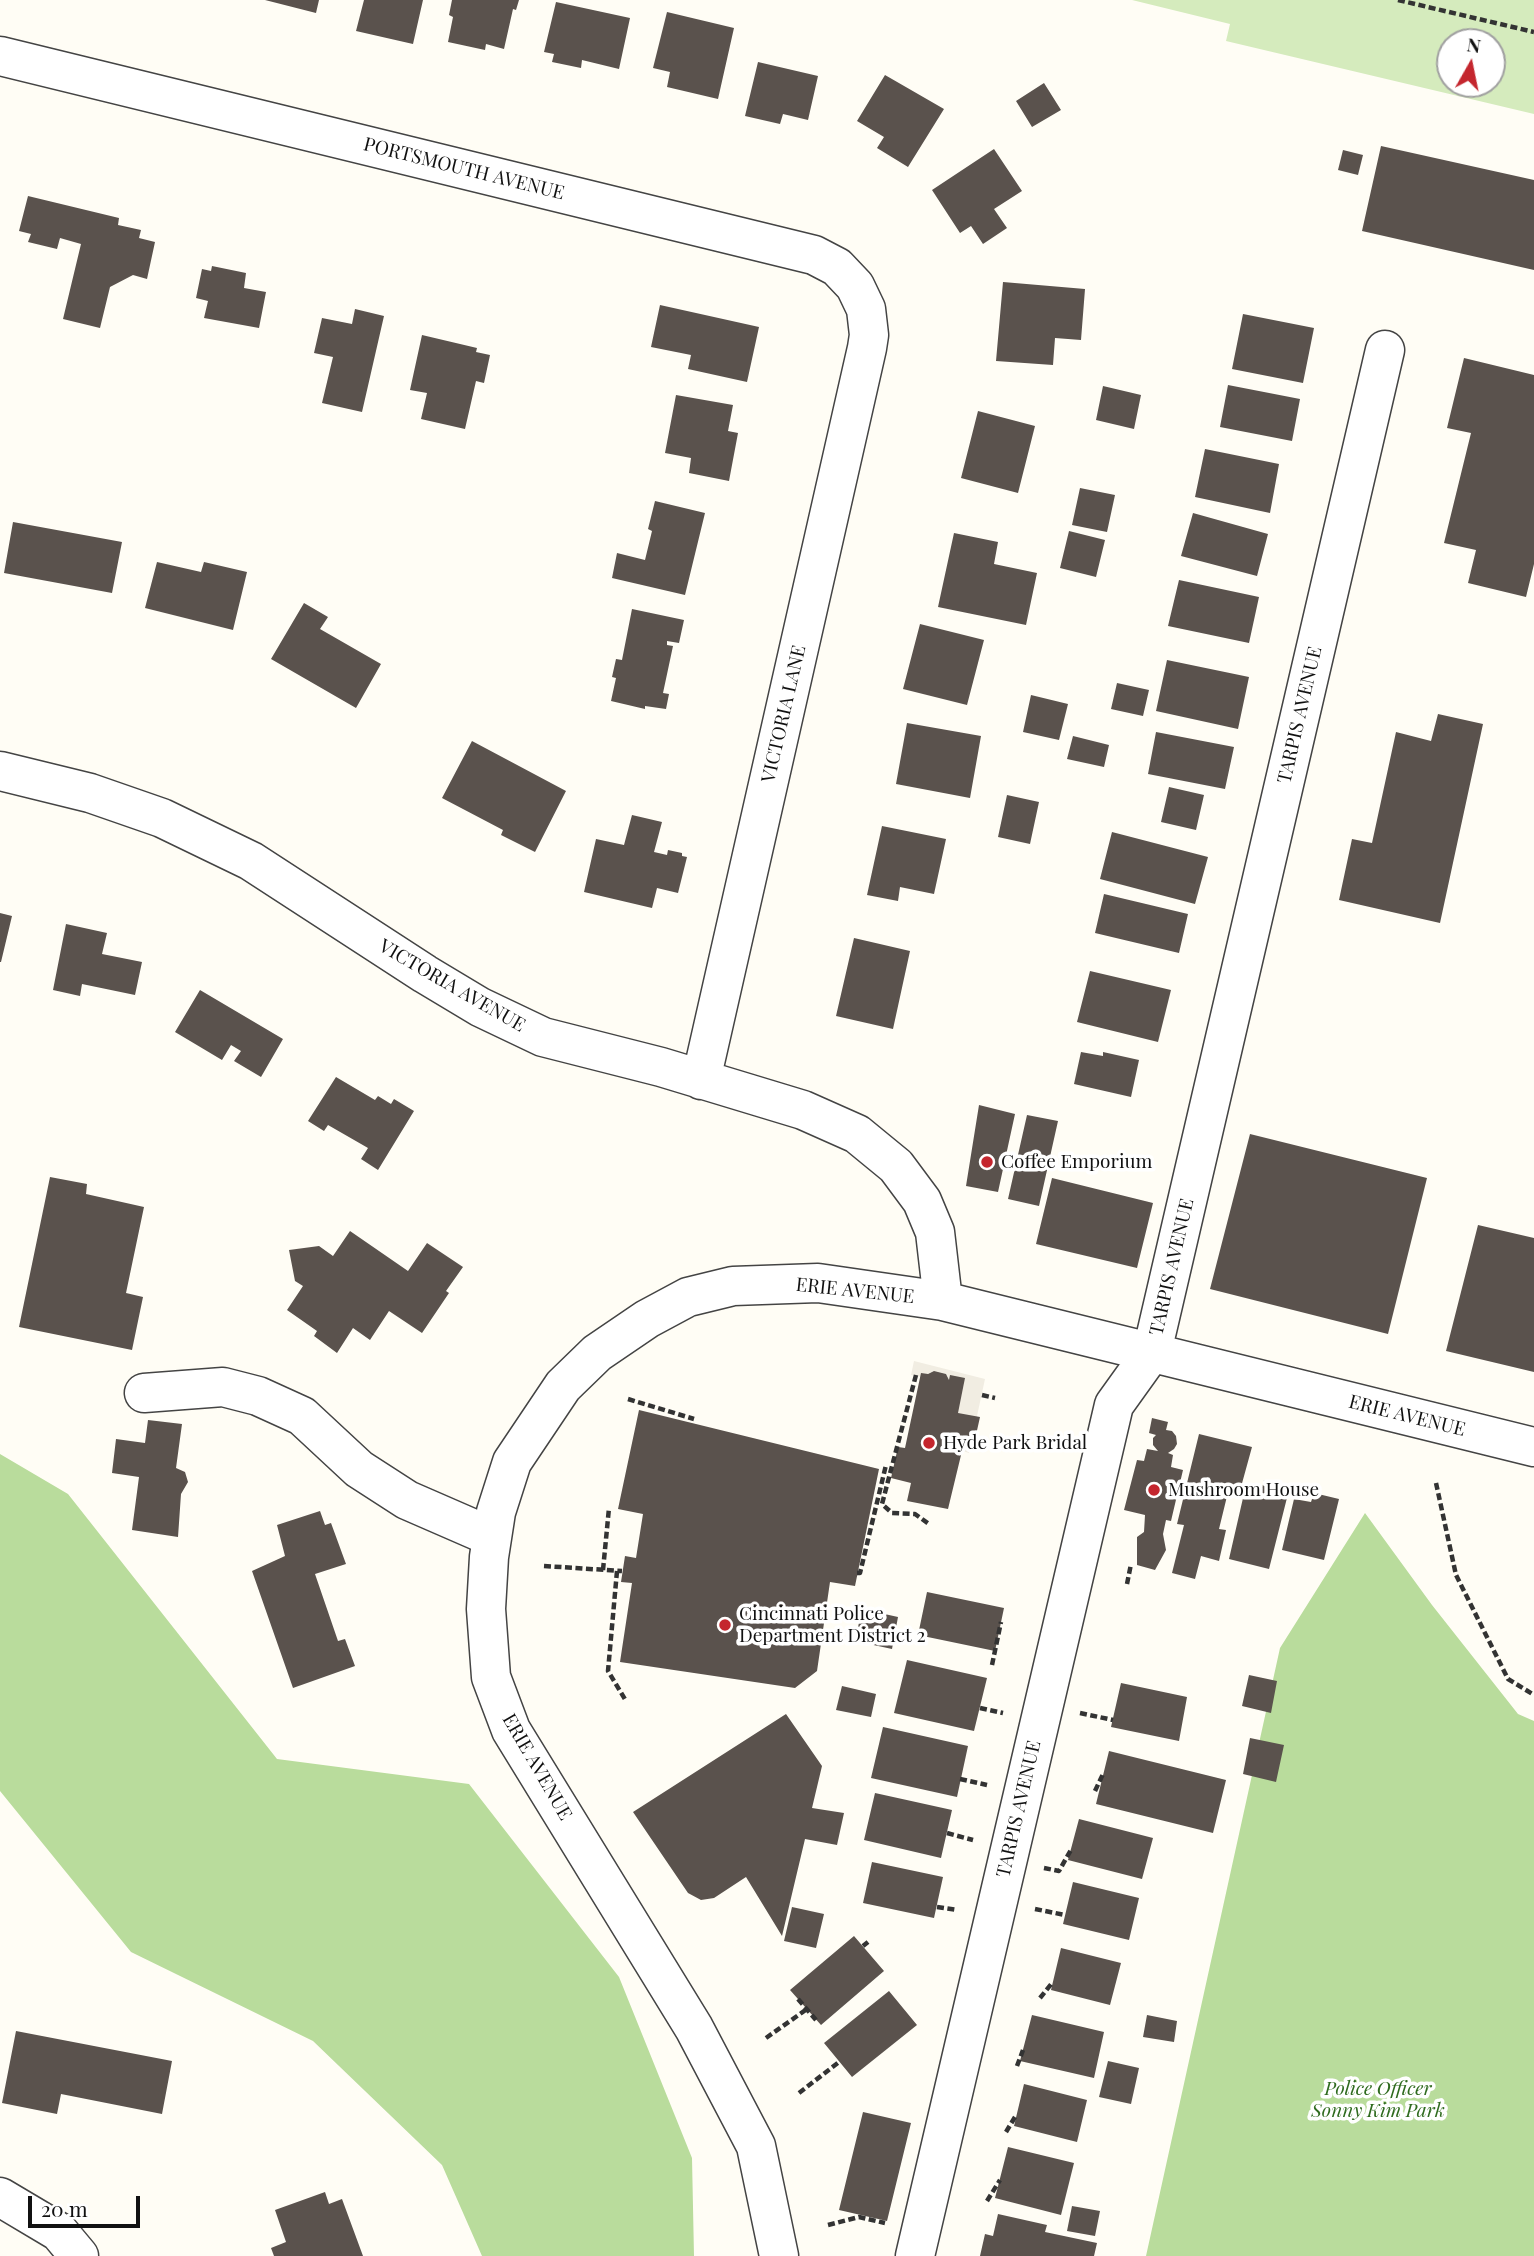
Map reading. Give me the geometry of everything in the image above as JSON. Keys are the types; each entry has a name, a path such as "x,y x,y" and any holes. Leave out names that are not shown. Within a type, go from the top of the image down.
{"street":[{"name":"PORTSMOUTH AVENUE","path":"0,56 814,255 837,267 855,286 866,309 869,335 867,348"},
{"name":"VICTORIA LANE","path":"701,1080 867,348"},
{"name":"TARPIS AVENUE","path":"915,2256 1114,1405 1152,1352 1385,349"},
{"name":"VICTORIA AVENUE","path":"0,771 90,793 162,818 251,861 425,974 480,1007 543,1037 661,1067 803,1110 857,1134 896,1166 922,1201 935,1232 943,1301"},
{"name":"ERIE AVENUE","path":"779,2256 757,2146 694,2028 512,1730 491,1677 486,1609 496,1512 512,1462 563,1387 597,1353 647,1319 688,1297 733,1286 818,1283 943,1301 1534,1447"},
{"path":"144,1393 223,1387 258,1396 302,1416 359,1469 407,1500 492,1537"},
{"path":"0,2197 59,2232 79,2256"}],"path":[{"path":"1398,0 1534,32"},
{"path":"916,1375 882,1504 892,1513 915,1514 929,1524"},
{"path":"982,1395 995,1398"},
{"path":"628,1399 694,1419"},
{"path":"858,1573 886,1465"},
{"path":"1436,1483 1456,1575 1508,1679 1534,1695"},
{"path":"603,1570 609,1508"},
{"path":"1127,1584 1131,1564"},
{"path":"544,1566 620,1571 607,1671 626,1701"},
{"path":"992,1665 1001,1622"},
{"path":"980,1708 1015,1715"},
{"path":"1077,1712 1113,1720"},
{"path":"1095,1791 1103,1774"},
{"path":"947,1833 984,1842"},
{"path":"1059,1871 1072,1848"},
{"path":"937,1907 968,1912"},
{"path":"1042,1910 1065,1915"},
{"path":"1040,1998 1052,1983"},
{"path":"798,2000 816,2020"},
{"path":"766,2038 807,2009"},
{"path":"1017,2066 1023,2050"},
{"path":"799,2093 839,2062"},
{"path":"1006,2133 1016,2117"},
{"path":"987,2201 1000,2180"},
{"path":"828,2225 859,2217 893,2225"}],"green space":[{"path":"1132,0 1534,0 1534,114 1466,98 1506,98 1506,28 1436,28 1436,91 1226,41 1230,24"},
{"path":"0,1454 68,1494 277,1759 469,1784 619,1977 692,2158 694,2256 482,2256 442,2165 313,2041 131,1952 0,1791"},
{"name":"Police Officer Sonny Kim Park","path":"1365,1513 1432,1605 1518,1714 1534,1721 1534,2256 1146,2256 1280,1648"}],"shaded area":[{"path":"914,1361 985,1379 969,1453 950,1447 964,1383 949,1380 946,1374 934,1371 921,1377 911,1375"}],"building":[{"path":"265,0 319,0 316,13"},
{"path":"364,0 423,0 413,44 356,31"},
{"path":"452,0 519,0 516,10 513,9 504,49 486,44 485,50 448,42 453,17 449,15"},
{"path":"556,2 630,18 619,69 582,60 581,68 552,62 554,54 544,52"},
{"path":"667,12 734,28 718,99 667,87 670,72 653,68"},
{"path":"758,62 818,76 808,120 783,114 780,124 745,116"},
{"path":"885,75 944,109 908,167 877,148 884,137 857,121"},
{"path":"1044,83 1061,110 1032,127 1016,101"},
{"path":"1381,146 1534,180 1534,270 1362,231"},
{"path":"994,149 1022,191 994,209 1007,228 983,244 971,226 960,233 932,190"},
{"path":"1343,150 1363,155 1358,175 1338,170"},
{"path":"28,196 119,218 118,225 141,230 139,238 155,242 147,279 133,275 110,287 100,328 63,319 81,244 60,238 57,249 28,242 31,234 19,231"},
{"path":"212,266 246,273 244,288 266,292 259,328 204,318 208,301 196,298 202,269 211,271"},
{"path":"1003,282 1085,289 1081,340 1055,338 1053,365 996,361"},
{"path":"660,305 759,327 747,382 688,369 691,355 651,347"},
{"path":"355,309 384,316 362,412 322,403 333,357 314,353 322,318 352,324"},
{"path":"1243,314 1314,328 1303,383 1232,369"},
{"path":"422,335 477,348 476,352 490,355 484,383 476,381 465,429 421,419 427,393 410,390"},
{"path":"1464,358 1534,375 1534,564 1526,597 1468,583 1476,550 1444,543 1471,433 1447,428"},
{"path":"1228,385 1300,399 1292,441 1220,427"},
{"path":"1103,386 1141,395 1134,429 1096,420"},
{"path":"676,395 733,405 728,431 738,433 729,481 689,473 691,458 665,453"},
{"path":"978,411 1035,426 1018,493 961,478"},
{"path":"1205,449 1279,464 1270,513 1195,497"},
{"path":"1080,488 1115,495 1107,532 1072,525"},
{"path":"655,501 705,513 685,595 612,578 617,553 645,560 652,531 648,529"},
{"path":"1193,513 1268,534 1257,576 1181,556"},
{"path":"13,522 122,542 112,593 4,573"},
{"path":"1069,531 1105,540 1096,577 1060,568"},
{"path":"954,533 998,542 994,564 1037,573 1026,625 938,607"},
{"path":"157,562 201,572 204,562 247,572 233,630 145,608"},
{"path":"1179,580 1259,597 1249,643 1168,626"},
{"path":"304,603 328,617 320,629 381,664 356,708 271,659"},
{"path":"632,609 684,620 679,643 667,641 667,645 673,646 663,693 669,694 666,709 645,706 645,709 611,701 616,678 612,677 616,659 622,660"},
{"path":"920,624 984,640 967,705 903,689"},
{"path":"1167,660 1249,677 1238,729 1156,711"},
{"path":"1117,683 1149,690 1143,716 1111,709"},
{"path":"1031,695 1068,704 1059,740 1023,732"},
{"path":"1438,714 1483,724 1440,923 1339,900 1352,839 1372,843 1396,732 1431,741"},
{"path":"907,723 981,736 970,798 896,784"},
{"path":"1156,732 1234,747 1225,789 1148,774"},
{"path":"1073,736 1109,745 1104,767 1067,759"},
{"path":"472,741 566,791 535,852 501,835 503,830 442,798"},
{"path":"1169,787 1204,795 1196,830 1161,822"},
{"path":"1007,795 1039,802 1030,844 998,837"},
{"path":"632,815 662,822 654,852 667,855 668,850 687,857 678,893 657,888 652,908 584,892 596,839 624,845"},
{"path":"882,826 946,839 934,894 900,887 898,901 867,895"},
{"path":"1112,832 1208,857 1195,904 1100,879"},
{"path":"1104,894 1188,914 1179,953 1095,933"},
{"path":"0,913 12,916 1,962 0,962"},
{"path":"66,924 107,933 102,954 142,962 135,995 82,984 80,996 53,990"},
{"path":"854,938 910,951 893,1029 836,1016"},
{"path":"1090,971 1171,990 1158,1042 1077,1022"},
{"path":"200,990 283,1039 261,1077 234,1061 241,1051 231,1045 222,1060 175,1032"},
{"path":"1081,1052 1103,1056 1103,1052 1139,1060 1131,1097 1074,1084"},
{"path":"336,1077 375,1100 378,1096 391,1104 394,1099 414,1111 378,1170 361,1159 368,1148 328,1125 324,1131 308,1121"},
{"name":"Coffee Emporium","path":"979,1105 1015,1114 998,1192 966,1186"},
{"path":"1027,1115 1058,1121 1039,1206 1008,1199"},
{"path":"1250,1134 1427,1178 1388,1334 1210,1289"},
{"path":"50,1177 87,1184 86,1194 144,1207 126,1293 143,1297 132,1350 19,1327"},
{"path":"1052,1178 1153,1203 1137,1268 1036,1244"},
{"path":"1478,1225 1534,1238 1534,1372 1446,1351"},
{"path":"350,1231 408,1271 427,1243 463,1267 422,1333 389,1311 370,1340 353,1328 337,1353 314,1336 317,1331 287,1310 303,1286 295,1281 289,1250 319,1246 333,1256"},
{"name":"Hyde Park Bridal","path":"934,1371 946,1374 949,1380 950,1375 965,1378 958,1413 980,1417 974,1444 952,1439 950,1447 962,1451 948,1509 907,1501 911,1483 891,1478 898,1447 905,1448 921,1373"},
{"path":"639,1410 879,1469 855,1586 830,1582 817,1671 795,1688 620,1662 632,1583 621,1582 625,1556 636,1558 643,1514 618,1509"},
{"name":"Mushroom House","path":"1152,1418 1168,1422 1166,1430 1172,1431 1176,1436 1177,1444 1168,1453 1173,1455 1171,1467 1183,1470 1171,1521 1166,1520 1163,1534 1166,1550 1155,1570 1137,1565 1137,1537 1144,1532 1145,1515 1124,1510 1137,1460 1144,1461 1147,1449 1158,1451 1153,1445 1156,1435 1149,1433"},
{"path":"148,1420 182,1424 176,1468 185,1472 188,1482 181,1494 178,1537 132,1530 139,1477 112,1473 116,1439 145,1443"},
{"path":"1199,1434 1252,1447 1241,1487 1230,1484 1219,1529 1226,1530 1219,1561 1201,1556 1195,1579 1172,1573 1184,1525 1177,1524"},
{"path":"1264,1480 1290,1486 1269,1569 1229,1559 1246,1485 1262,1489"},
{"path":"1314,1493 1339,1499 1324,1560 1282,1550 1294,1499 1311,1502"},
{"path":"320,1511 325,1525 331,1523 346,1564 315,1574 338,1641 345,1639 355,1666 293,1688 252,1571 285,1556 277,1525"},
{"path":"927,1592 1004,1608 995,1651 918,1635"},
{"path":"862,1609 898,1617 892,1649 855,1641"},
{"path":"907,1660 987,1678 974,1731 894,1713"},
{"path":"1249,1675 1277,1681 1271,1713 1242,1706"},
{"path":"1121,1683 1187,1697 1179,1741 1111,1727"},
{"path":"842,1686 876,1694 871,1717 836,1710"},
{"path":"786,1714 822,1766 812,1808 844,1813 837,1845 805,1839 782,1936 746,1877 714,1898 701,1900 688,1893 633,1812"},
{"path":"883,1727 968,1746 957,1797 871,1778"},
{"path":"1250,1738 1284,1745 1276,1782 1243,1774"},
{"path":"1109,1751 1226,1780 1213,1833 1096,1804"},
{"path":"875,1793 952,1810 941,1858 864,1840"},
{"path":"1079,1819 1153,1838 1142,1879 1068,1860"},
{"path":"872,1862 943,1877 934,1918 863,1903"},
{"path":"1073,1882 1139,1898 1129,1940 1063,1924"},
{"path":"792,1907 824,1914 816,1948 784,1941"},
{"path":"854,1936 884,1971 821,2025 790,1990"},
{"path":"1061,1948 1121,1963 1110,2005 1051,1990"},
{"path":"889,1991 917,2025 852,2077 824,2043"},
{"path":"1032,2015 1104,2032 1094,2078 1020,2061"},
{"path":"1147,2015 1177,2021 1174,2042 1143,2037"},
{"path":"16,2031 172,2061 162,2114 61,2094 57,2114 2,2103"},
{"path":"1108,2061 1139,2068 1131,2104 1099,2097"},
{"path":"1024,2084 1087,2100 1077,2142 1014,2126"},
{"path":"863,2112 911,2123 887,2221 839,2210"},
{"path":"1008,2147 1074,2163 1061,2215 995,2198"},
{"path":"325,2192 329,2204 342,2199 363,2256 274,2256 271,2248 286,2242 275,2210"},
{"path":"1072,2206 1100,2211 1095,2236 1067,2231"},
{"path":"998,2214 1047,2225 1045,2232 1097,2243 1094,2256 980,2256 985,2234 993,2236"}],"place":[{"name":"Coffee Emporium","path":"987,1162"},
{"name":"Hyde Park Bridal","path":"929,1443"},
{"name":"Mushroom House","path":"1154,1490"},
{"name":"Cincinnati Police Department District 2","path":"725,1625"}]}
